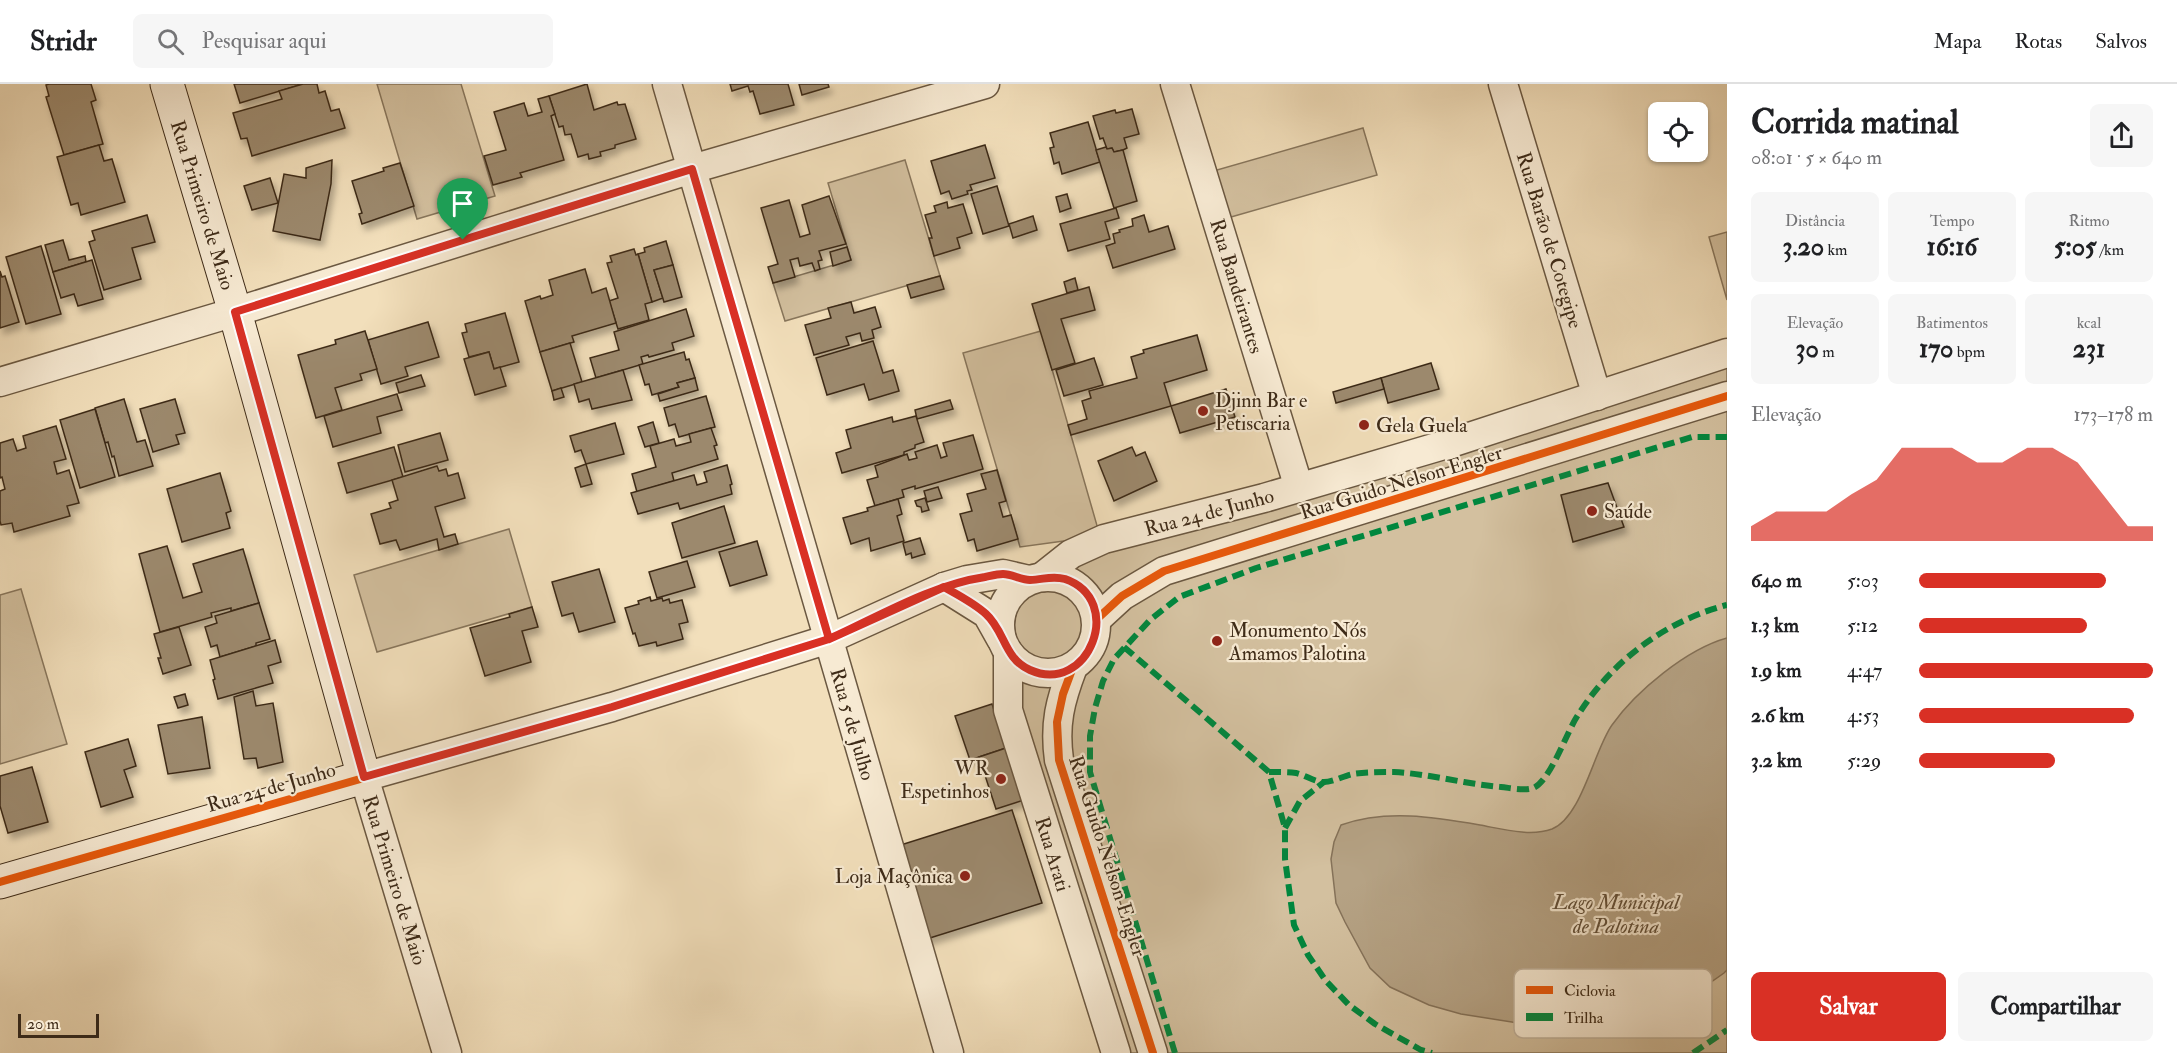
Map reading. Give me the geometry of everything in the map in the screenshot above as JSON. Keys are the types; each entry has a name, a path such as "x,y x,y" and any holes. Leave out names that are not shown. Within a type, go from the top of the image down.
{"street":[{"name":"Rua Primeiro de Maio","path":"167,84 235,312 364,777 447,1053"},
{"name":"Rua 5 de Julho","path":"667,84 949,1053"},
{"path":"0,382 235,312 692,169 985,84"},
{"name":"Rua Bandeirantes","path":"1175,84 1299,488"},
{"name":"Rua Barão de Cotegipe","path":"1503,84 1596,396"},
{"name":"Rua 24 de Junho","path":"0,882 612,707 829,639 944,587 967,580 1003,574 1036,578 1071,554 1104,539 1299,488 1454,442 1727,353"},
{"name":"Rua Guido Nelson Engler","path":"1097,619 1122,596 1164,572 1727,396"},
{"path":"944,587 987,614 1004,645 1018,663 1037,672 1059,673 1073,667 1083,659 1092,647 1096,634 1097,619 1094,607 1078,587 1067,580 1055,577 1036,578 1017,587 1002,610 999,625 1004,645"},
{"name":"Rua Arati","path":"1004,645 1008,710 1116,1053"},
{"name":"Rua Guido Nelson Engler","path":"1073,667 1063,694 1057,722 1059,760 1153,1053"}],"shaded area":[{"path":"377,84 461,84 495,196 417,219"},
{"path":"1363,128 1377,175 1217,221 1203,174"},
{"path":"905,160 940,276 785,321 773,283 851,260 828,183"},
{"path":"1727,232 1727,300 1709,237"},
{"path":"1041,331 1100,536 1020,547 963,353"},
{"path":"1727,353 1727,1053 1116,1053 1057,866 1002,627 1005,613 1019,592 1038,579 1075,562"},
{"path":"509,529 532,607 377,652 354,575"},
{"path":"21,589 67,744 0,764 0,595"}],"water":[{"name":"Lago Municipal de Palotina","path":"1727,638 1727,970 1724,973 1712,981 1712,969 1514,969 1514,1022 1461,1014 1429,1005 1390,987 1370,968 1336,903 1331,859 1334,842 1341,825 1375,817 1410,816 1445,819 1516,832 1552,829 1572,811 1605,736 1622,712 1648,685 1679,661"}],"building":[{"path":"91,84 96,100 91,102 103,144 64,155 46,97 49,96 46,85"},
{"path":"234,84 303,84 240,103"},
{"path":"303,84 317,84 319,93 325,91 331,111 339,109 345,128 252,156 247,138 241,139 233,113 282,99 279,91"},
{"path":"587,84 594,110 617,102 618,105 625,104 636,139 615,145 615,148 600,152 601,156 589,159 588,154 578,157 571,134 565,135 563,126 559,127 549,96"},
{"path":"730,84 788,84 794,105 760,114 753,91 750,92 748,86 732,91"},
{"path":"799,84 828,84 829,87 802,95"},
{"path":"549,96 555,114 551,116 564,160 520,173 522,177 493,185 484,156 506,150 494,112 524,103 528,116 542,112 538,99"},
{"path":"1132,109 1139,134 1124,138 1127,148 1123,150 1114,152 1112,148 1107,149 1103,138 1100,139 1093,116 1115,110 1116,113"},
{"path":"1088,122 1100,162 1062,174 1059,162 1054,164 1050,148 1054,147 1050,133"},
{"path":"99,145 104,161 112,159 125,202 81,215 78,203 71,205 57,157"},
{"path":"985,145 995,178 970,185 972,190 967,191 968,194 952,199 949,191 941,194 931,161"},
{"path":"1106,147 1107,149 1112,148 1114,152 1123,150 1137,201 1114,208 1096,150"},
{"path":"332,160 331,184 320,240 273,231 284,174 306,178 306,168"},
{"path":"400,163 414,206 362,224 359,214 362,213 352,181 384,171 383,168"},
{"path":"270,178 278,203 252,210 244,186"},
{"path":"997,186 1009,226 983,234 971,194"},
{"path":"1067,194 1071,208 1060,212 1056,197"},
{"path":"829,196 846,244 819,251 822,260 818,261 820,269 815,271 812,263 800,266 798,258 790,260 795,277 773,283 768,267 778,264 761,208 789,200 800,237 810,234 802,205"},
{"path":"947,202 948,208 963,204 972,233 957,238 960,248 934,256 929,238 932,238 925,215 936,212 934,206"},
{"path":"1116,208 1119,218 1105,222 1110,239 1068,251 1060,224"},
{"path":"147,215 155,242 132,248 141,279 104,290 89,242 95,240 92,231"},
{"path":"1144,215 1149,232 1168,226 1175,249 1113,268 1106,246 1115,243 1113,234 1133,226 1132,219"},
{"path":"1033,216 1037,230 1013,238 1009,224"},
{"path":"63,240 69,260 85,256 86,262 53,272 45,245"},
{"path":"666,241 673,265 654,270 663,298 652,302 638,254 645,252 644,248"},
{"path":"41,246 61,314 26,324 6,257"},
{"path":"847,247 851,260 833,266 830,252"},
{"path":"634,249 636,255 638,254 652,302 645,304 649,320 618,329 609,301 618,298 607,263 612,262 610,256"},
{"path":"92,260 103,299 78,306 74,294 61,298 53,272"},
{"path":"673,265 682,297 664,302 654,270"},
{"path":"585,269 592,293 606,288 616,323 572,336 574,342 540,352 525,301 553,295 549,280"},
{"path":"0,271 2,277 5,276 19,322 0,328"},
{"path":"940,276 944,289 911,298 907,285"},
{"path":"1075,278 1078,290 1067,293 1064,282"},
{"path":"1089,287 1095,310 1061,319 1075,363 1052,370 1032,304"},
{"path":"851,302 854,313 875,307 881,327 872,330 874,338 862,341 860,333 846,337 849,345 814,355 805,325 831,318 828,308"},
{"path":"686,309 694,336 672,343 674,350 641,357 643,364 596,378 590,358 619,350 614,332"},
{"path":"505,313 519,362 494,369 489,352 469,357 462,333 467,332 465,324"},
{"path":"428,322 439,357 405,367 408,376 381,384 368,340"},
{"path":"365,331 377,369 360,374 362,380 335,388 342,410 316,418 298,355 336,344 335,340"},
{"path":"1197,335 1207,370 1164,383 1171,406 1071,435 1068,425 1087,419 1082,401 1091,398 1089,391 1137,378 1131,357 1144,353 1143,350"},
{"path":"873,341 883,373 893,370 899,391 869,400 864,384 827,395 816,358"},
{"path":"570,343 582,382 552,391 540,352"},
{"path":"489,352 494,369 500,367 506,386 475,395 464,359"},
{"path":"684,352 686,360 689,359 695,378 677,383 679,387 652,395 649,384 645,385 639,365"},
{"path":"1094,358 1103,385 1064,396 1056,370"},
{"path":"1431,363 1439,389 1388,403 1381,378"},
{"path":"623,370 632,400 592,409 589,399 579,402 574,384"},
{"path":"421,375 425,386 399,393 396,383"},
{"path":"695,378 698,390 660,401 658,394 679,387 677,383"},
{"path":"1381,378 1384,389 1336,403 1333,392"},
{"path":"561,388 564,397 554,400 552,391"},
{"name":"Djinn Bar e Petiscaria","path":"1226,389 1235,417 1180,433 1171,406"},
{"path":"397,394 402,410 377,417 381,433 333,447 324,416"},
{"path":"706,396 715,427 679,437 675,424 669,426 664,408"},
{"path":"124,399 137,442 145,440 153,466 119,476 114,456 112,457 108,442 105,443 95,408"},
{"path":"175,399 185,433 176,435 179,444 153,452 140,409"},
{"path":"950,400 953,409 917,419 915,410"},
{"path":"95,409 115,477 80,488 60,420"},
{"path":"916,416 924,442 904,452 904,455 842,473 836,453 851,448 846,430 892,417 893,422"},
{"path":"653,422 659,443 645,447 638,427"},
{"path":"615,423 624,454 586,464 581,450 575,452 570,436"},
{"path":"56,426 66,459 54,462 57,474 69,470 79,503 67,506 70,516 14,532 12,523 1,525 0,521 0,491 5,489 2,477 0,478 0,443 13,439 17,451 26,448 23,436"},
{"path":"711,428 717,445 714,446 718,459 672,473 674,481 637,492 632,474 656,467 650,446 674,439 676,446 691,442 689,434"},
{"path":"440,433 448,460 405,472 398,445"},
{"path":"973,435 983,469 915,489 915,486 902,490 904,497 875,506 867,480 878,477 875,466 907,454 909,460 917,458 915,452 937,445 941,458 947,456 943,443"},
{"path":"394,447 403,477 347,493 338,463"},
{"path":"1132,447 1136,456 1145,452 1157,481 1114,501 1098,461"},
{"path":"586,464 592,484 581,487 575,468"},
{"path":"727,465 732,494 680,509 678,503 638,514 631,493 694,475 697,485 707,482 704,472"},
{"path":"437,466 439,471 446,469 448,476 458,473 465,498 435,507 444,537 455,534 458,544 439,550 437,539 400,550 396,540 380,544 371,514 391,508 389,503 398,500 392,480"},
{"path":"997,470 1006,501 999,503 1003,517 1011,515 1018,539 977,551 974,539 968,541 960,514 972,511 967,494 986,489 981,474"},
{"path":"220,473 231,511 226,513 230,528 182,542 167,489"},
{"name":"Saúde","path":"1608,483 1624,527 1573,542 1561,495"},
{"path":"938,487 942,498 927,502 924,491"},
{"path":"925,498 929,510 922,512 921,507 917,506 915,501"},
{"path":"898,499 902,514 897,516 904,541 871,551 869,538 851,544 843,518"},
{"path":"724,506 735,543 682,558 672,523"},
{"path":"920,538 925,554 912,558 911,553 906,555 903,543"},
{"path":"757,541 767,575 730,586 719,552"},
{"path":"167,546 183,598 202,592 193,564 243,549 259,603 231,611 231,608 211,613 212,617 160,632 139,554"},
{"path":"687,561 695,587 657,598 649,572"},
{"path":"599,569 615,622 579,632 573,613 562,616 552,582"},
{"path":"650,597 651,601 669,599 670,603 682,600 688,622 679,624 683,639 657,646 656,642 639,646 625,608 639,604 638,601"},
{"path":"259,603 270,639 256,643 256,646 220,657 217,645 211,647 205,627 217,623 215,616"},
{"path":"532,607 538,627 522,631 531,662 485,676 470,628 510,617 509,614"},
{"path":"179,627 191,665 163,674 154,634"},
{"path":"275,640 281,662 268,666 273,683 218,699 210,660"},
{"path":"253,691 256,706 273,703 283,762 258,768 256,758 244,759 234,697"},
{"path":"185,694 188,705 178,708 174,697"},
{"path":"992,704 1006,748 970,760 955,716"},
{"path":"202,717 210,768 168,774 158,725"},
{"path":"128,739 136,766 124,770 133,797 101,807 85,752"},
{"name":"WR Espetinhos","path":"1006,748 1024,800 996,809 979,757"},
{"path":"32,767 48,822 8,833 0,806 0,776"},
{"name":"Loja Maçônica","path":"1012,810 1042,903 917,942 888,849"}],"marked path":[{"path":"1175,1053 1090,772 1090,736 1095,708 1103,681 1114,659 1150,620 1179,597 1256,568 1692,437 1727,437"},
{"path":"1269,772 1296,773 1322,782 1353,774 1394,772 1513,789 1533,788 1546,776 1578,715 1607,677 1642,646 1662,633 1682,621 1727,605"},
{"path":"1124,647 1269,772 1285,828 1285,859 1294,925 1308,955 1326,981 1349,1005 1375,1024 1421,1050 1432,1053"},
{"path":"1285,828 1300,801 1324,782"},
{"path":"1693,1053 1727,1030"}],"cycle path":[{"path":"1153,1053 1059,760 1057,722 1063,694 1073,667 1092,647 1097,619 1122,596 1164,571 1727,396"},
{"path":"0,882 612,707 829,639 944,587 967,580 1003,574 1029,580"}],"place":[{"name":"Djinn Bar e Petiscaria","path":"1203,411"},
{"name":"Gela Guela","path":"1364,425"},
{"name":"Saúde","path":"1592,511"},
{"name":"Monumento Nós Amamos Palotina","path":"1217,641"},
{"name":"WR Espetinhos","path":"1001,779"},
{"name":"Loja Maçônica","path":"965,876"}],"route":[{"path":"463,240 235,312 364,777 612,707 829,639 944,587 987,614 1008,652 1018,663 1030,670 1045,674 1059,673 1073,667 1092,647 1097,619 1094,607 1078,587 1067,580 1055,577 1029,580 1003,574 967,580 944,587 886,613 829,639 692,169 463,240"}]}
